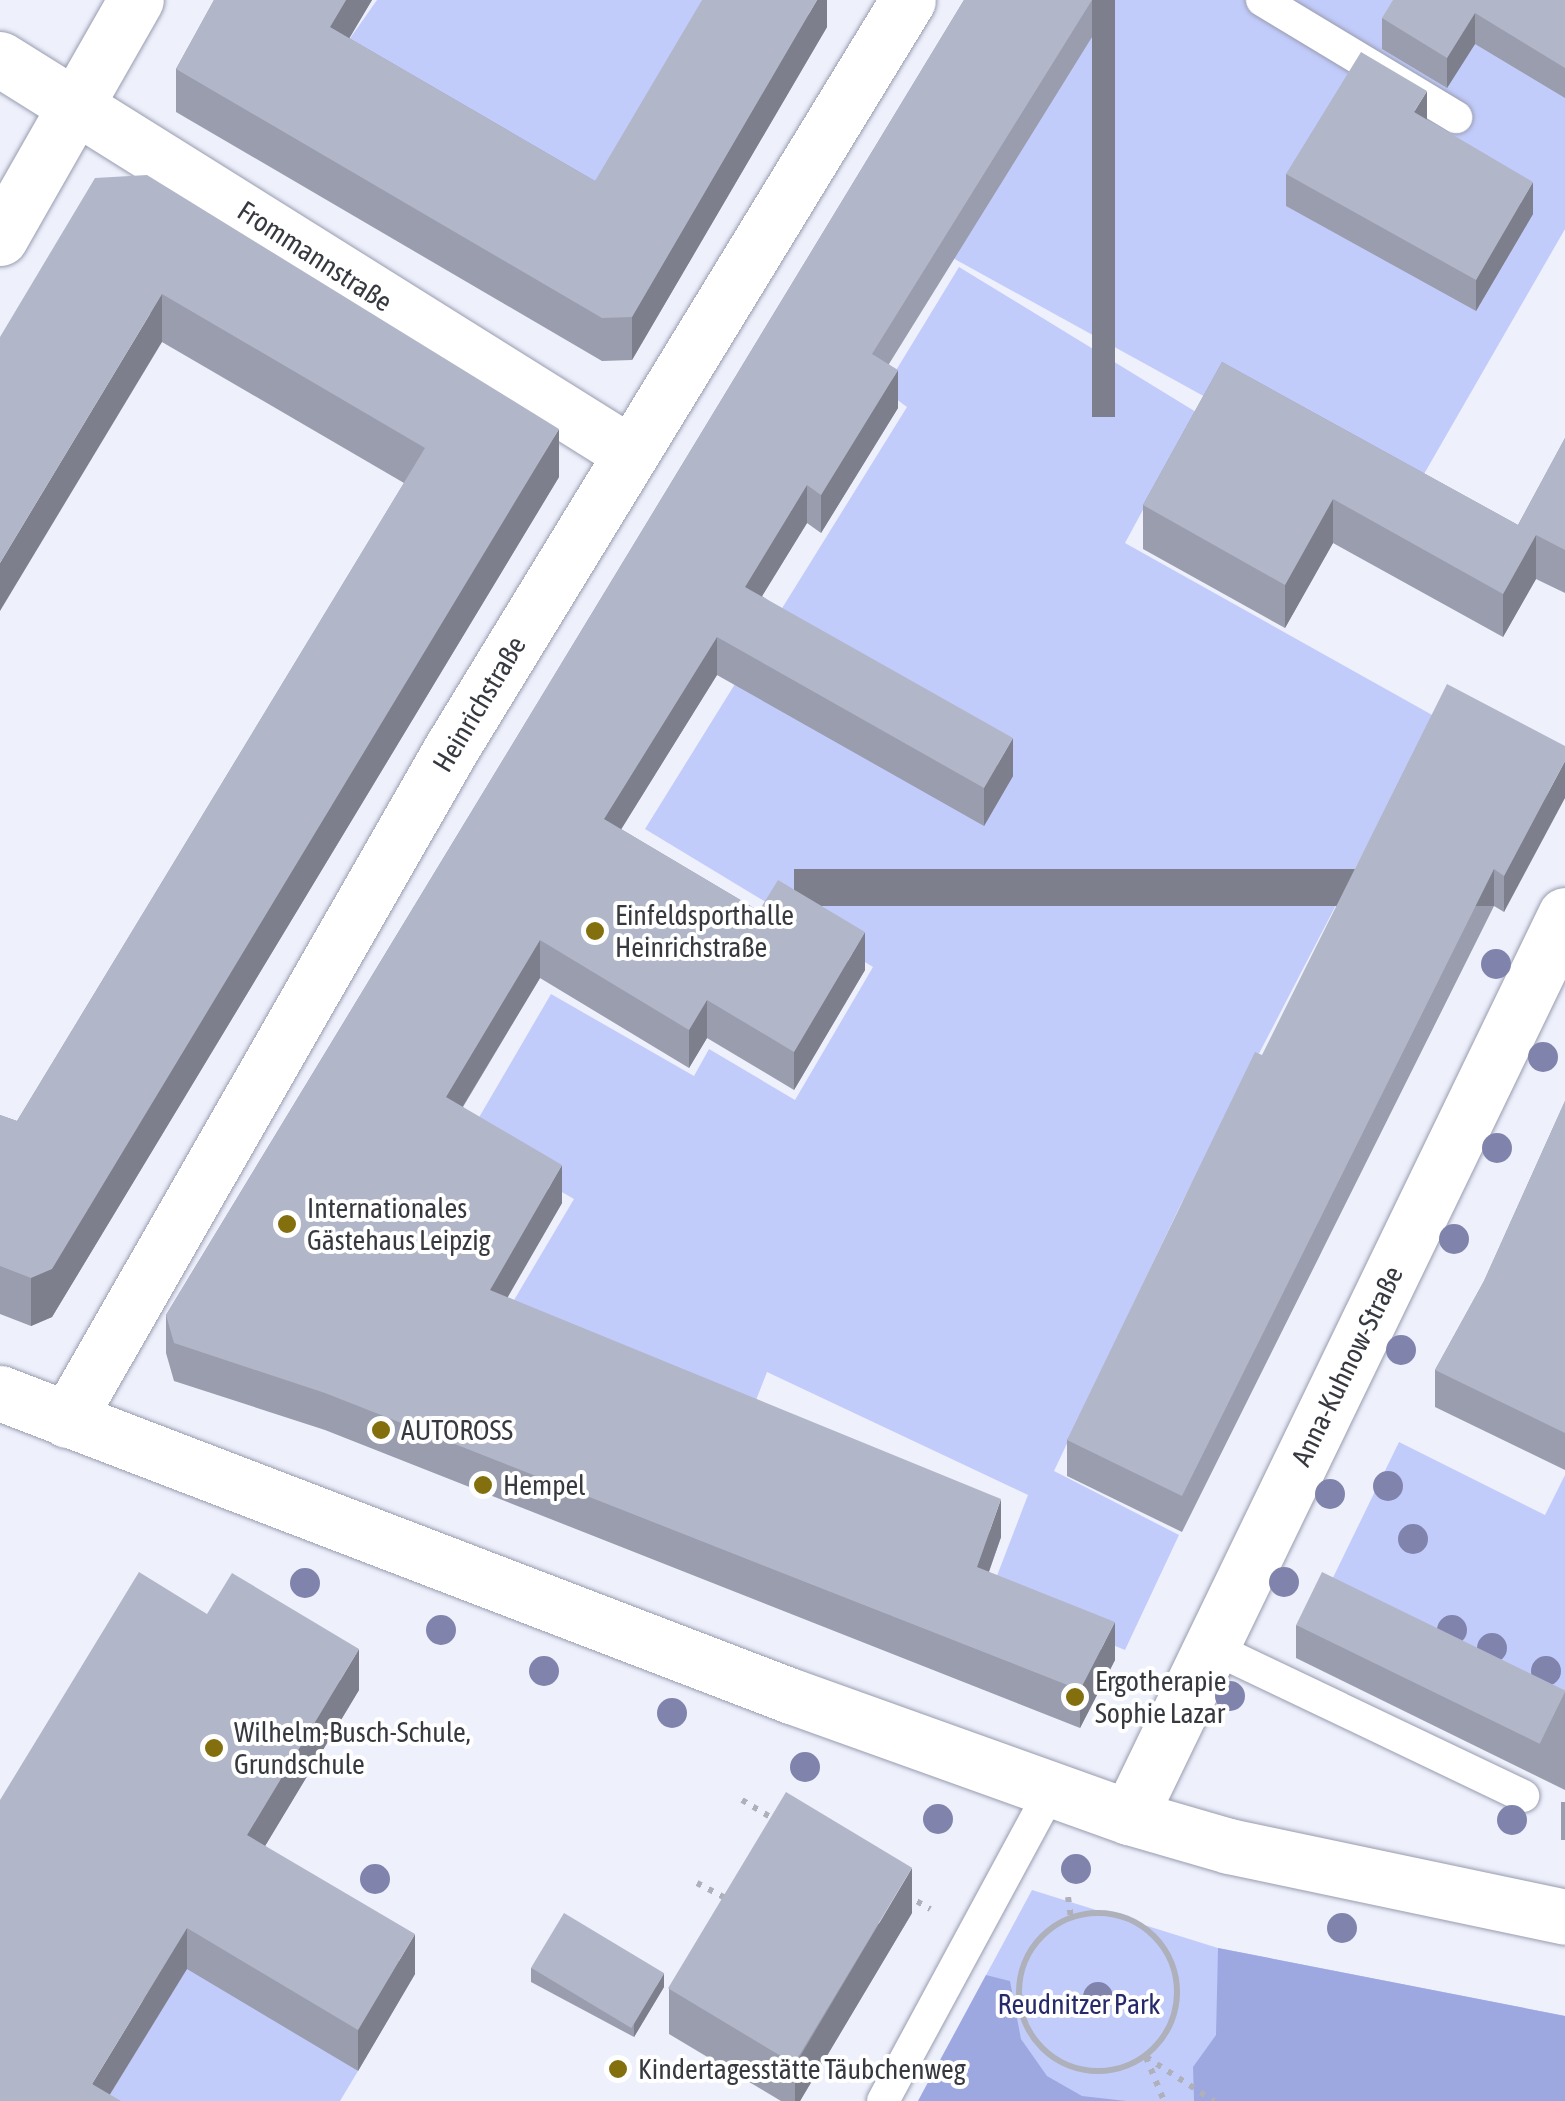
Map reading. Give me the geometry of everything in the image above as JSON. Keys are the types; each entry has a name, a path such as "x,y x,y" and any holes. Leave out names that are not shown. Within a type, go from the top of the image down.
{"street":[{"path":"0,238 80,105 136,0"},
{"name":"Heinrichstraße","path":"67,1420 451,749 908,0"},
{"name":"Frommannstraße","path":"0,60 80,105 630,453"},
{"name":"Anna-Kuhnow-Straße","path":"1128,1816 1565,916"},
{"path":"0,1393 1128,1816 1229,1846 1565,1917"}],"lane":[{"path":"1262,0 1456,117"},
{"path":"1211,1647 1523,1796"},
{"path":"883,2101 1052,1789"}],"path":[{"path":"742,1800 786,1826"},
{"path":"697,1883 731,1901 726,1911"},
{"path":"893,1887 973,1934"},
{"path":"1068,1897 1071,1918"},
{"path":"1096,1913 1144,1928 1174,1967 1174,2016 1146,2056 1121,2068 1068,2066 1028,2030 1020,2004 1030,1952 1071,1918 1096,1913"},
{"path":"1146,2056 1164,2101"},
{"path":"1146,2056 1214,2101"}],"green space":[{"path":"377,0 720,0 592,220 346,44"},
{"path":"990,0 1565,0 1565,229 1405,507 862,208"},
{"path":"959,267 1196,412 1125,543 1434,716 1179,1208 1054,1471 1179,1535 1125,1650 990,1594 1028,1495 767,1372 745,1428 498,1327 574,1199 467,1138 551,994 694,1076 709,1049 795,1100 873,967 645,829 907,407 884,390"},
{"path":"1399,1442 1545,1515 1565,1475 1565,1712 1326,1592"},
{"name":"Reudnitzer Park","path":"1032,1890 1218,1948 1565,2016 1565,2101 918,2101"},
{"path":"190,1963 358,2071 340,2101 106,2101"}],"shaded area":[{"path":"1218,1948 1565,2016 1565,2101 1194,2101 1193,2067 1216,2035"},
{"path":"986,1975 1010,1981 1021,2039 1047,2076 1082,2096 1126,2101 918,2101"}],"building":[{"path":"214,0 346,0 330,27 595,181 702,0 817,0 632,317 602,318 176,69"},
{"path":"964,0 1092,0 872,354 898,370 821,495 807,485 745,587 1013,738 984,788 717,637 604,819 759,911 778,880 865,932 794,1052 707,1000 689,1030 540,940 446,1097 562,1165 490,1290 1001,1499 977,1567 1115,1622 1080,1690 325,1393 174,1343 166,1315"},
{"path":"1393,0 1565,0 1565,68 1475,13 1447,58 1382,18"},
{"path":"1361,52 1427,91 1414,112 1533,182 1476,280 1286,174"},
{"path":"147,175 559,429 52,1269 31,1278 0,1266 0,1115 17,1121 425,448 162,294 0,563 0,337 95,178"},
{"path":"1222,362 1518,525 1565,438 1565,550 1536,535 1503,594 1333,499 1285,585 1143,505"},
{"path":"1447,684 1565,746 1565,761 1504,876 1494,869 1182,1496 1067,1440 1255,1052 1262,1055"},
{"path":"1565,1101 1565,1433 1435,1370 1484,1281"},
{"path":"139,1572 207,1614 232,1573 359,1649 247,1835 415,1934 358,2030 187,1928 92,2084 121,2101 0,2101 0,1800"},
{"path":"1322,1572 1565,1691 1540,1744 1296,1625"},
{"path":"786,1792 912,1868 794,2064 668,1988"},
{"path":"564,1913 664,1973 631,2028 531,1968"}],"place":[{"name":"Einfeldsporthalle Heinrichstraße","path":"595,931"},
{"name":"Internationales Gästehaus Leipzig","path":"287,1224"},
{"name":"AUTOROSS","path":"381,1430"},
{"name":"Hempel","path":"483,1485"},
{"name":"Ergotherapie Sophie Lazar","path":"1075,1697"},
{"name":"Wilhelm-Busch-Schule, Grundschule","path":"214,1748"},
{"name":"Kindertagesstätte Täubchenweg","path":"618,2069"}]}
